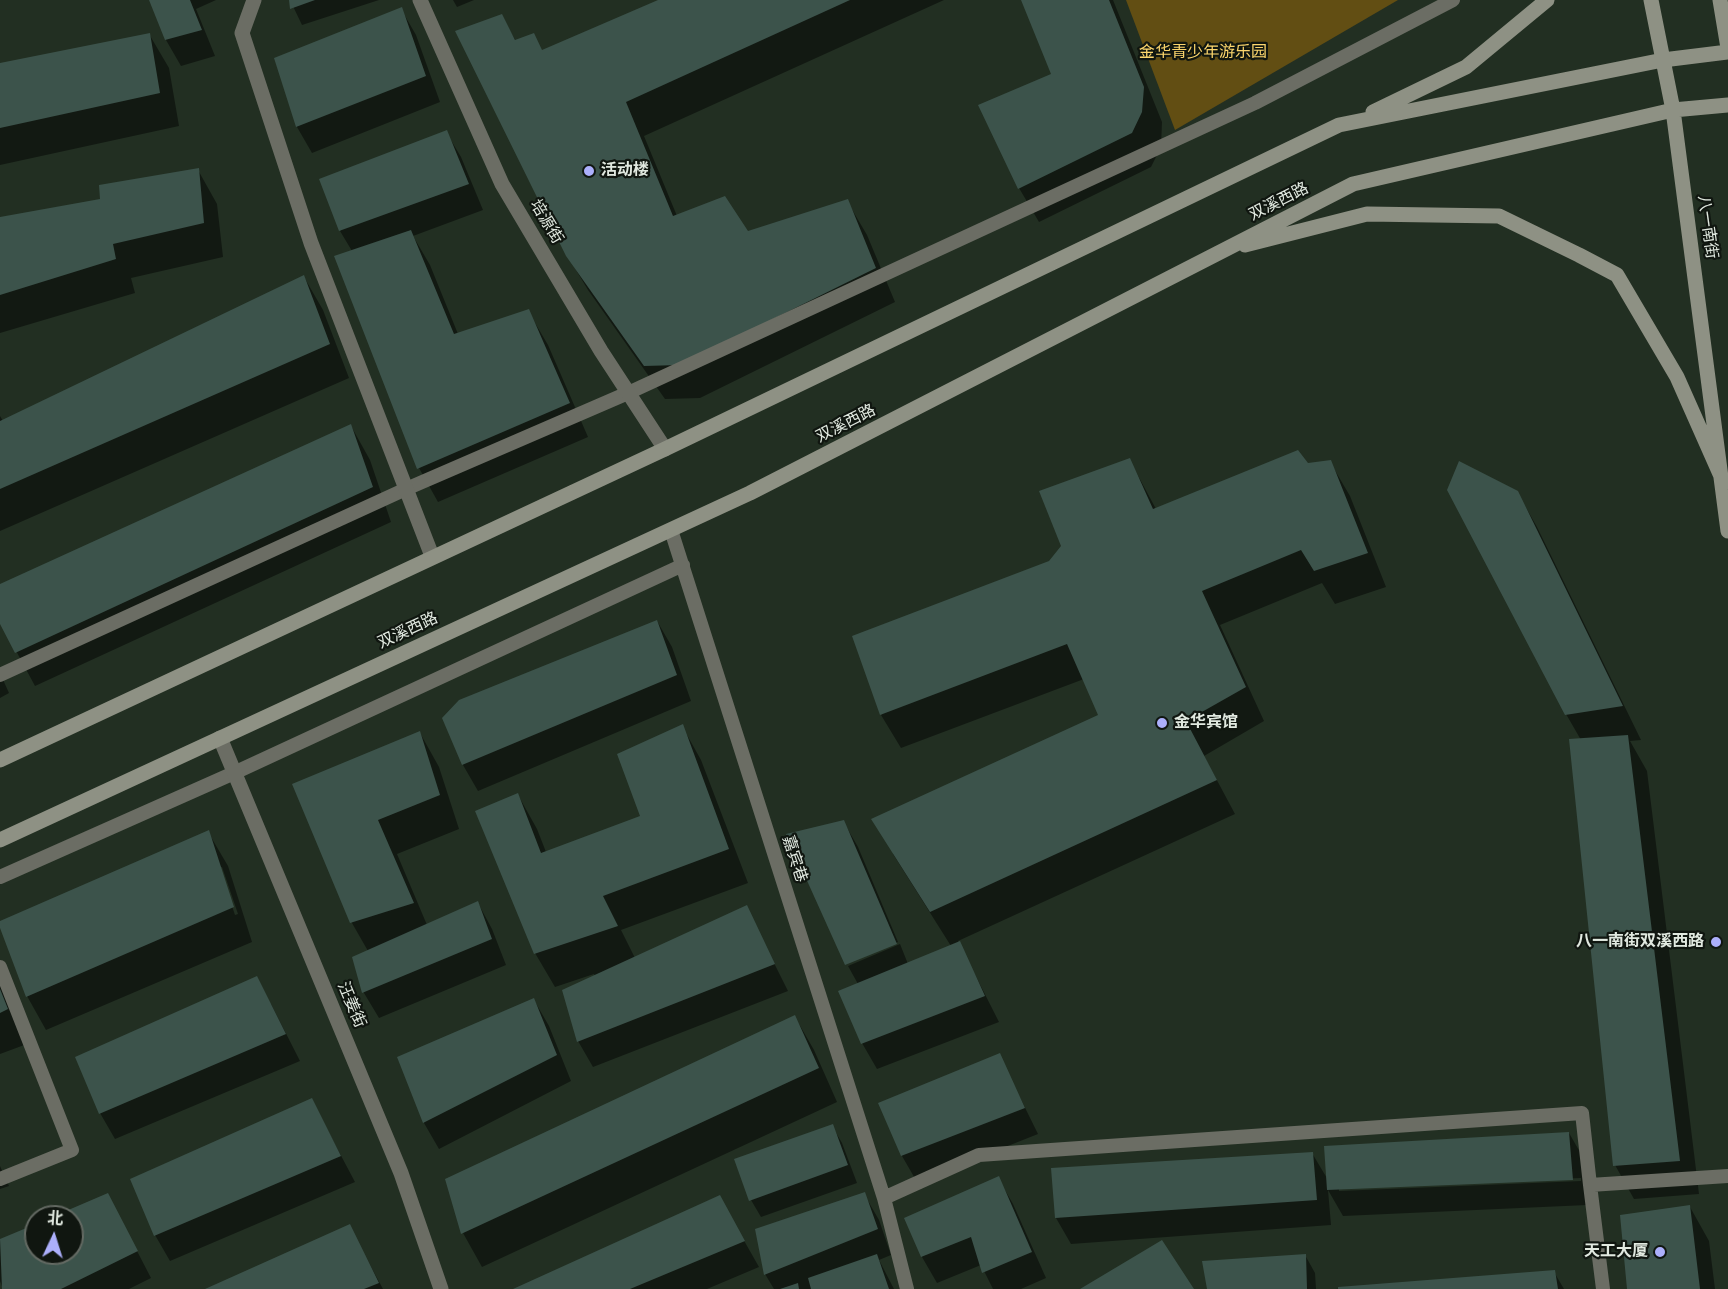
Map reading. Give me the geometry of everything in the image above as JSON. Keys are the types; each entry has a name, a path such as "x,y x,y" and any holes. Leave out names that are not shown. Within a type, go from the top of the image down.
{"main road":[{"path":"1351,122 1466,67 1547,0"},
{"name":"八一南街","path":"1651,0 1673,110 1724,483 1728,531"},
{"path":"0,760 665,448 1339,125 1663,60 1728,50 1720,0"},
{"name":"双溪西路","path":"0,840 750,494 1353,184 1673,110 1728,105"},
{"path":"1219,252 1367,214 1499,216 1617,274 1677,377 1724,483"}],"street":[{"path":"254,0 242,33 311,243 432,556"},
{"name":"培源街","path":"420,0 502,184 628,393 665,448"},
{"name":"汪姜街","path":"220,738 401,1173 441,1289"}],"lane":[{"path":"0,675 406,489 628,393 1255,103 1453,0"},
{"name":"嘉宾巷","path":"671,530 884,1198 907,1289"},
{"path":"0,877 234,773 683,566"},
{"path":"0,967 72,1150 0,1179"},
{"path":"884,1198 979,1155 1582,1113 1603,1289"},
{"path":"1590,1185 1728,1176"}],"green space":[{"name":"金华青少年游乐园","path":"1126,0 1398,0 1175,130"}],"building":[{"path":"149,0 190,0 202,30 165,40"},
{"path":"289,0 315,0 290,9"},
{"name":"活动楼","path":"658,0 850,0 626,102 673,216 725,196 748,231 848,199 876,268 680,365 644,366 566,256 455,31 502,14 515,40 534,33 542,50"},
{"path":"1021,0 1109,0 1144,87 1142,112 1132,133 1018,189 978,105 1051,74"},
{"path":"402,7 426,76 296,127 274,58"},
{"path":"150,33 160,93 0,128 0,63"},
{"path":"447,130 469,184 339,231 319,179"},
{"path":"199,168 204,223 113,244 116,259 0,295 0,217 100,199 99,185"},
{"path":"411,230 454,334 529,309 570,403 417,469 334,256"},
{"path":"304,275 330,344 0,489 0,421"},
{"path":"351,424 373,487 15,653 0,624 0,584"},
{"path":"1298,450 1308,463 1331,460 1368,553 1314,571 1301,550 1202,591 1246,687 1186,721 1217,780 930,912 871,819 1098,715 1067,644 880,715 852,636 1049,561 1061,546 1039,491 1130,458 1153,509"},
{"path":"1459,461 1518,491 1623,706 1565,715 1447,490"},
{"path":"657,620 677,675 462,765 442,718 459,700"},
{"path":"683,724 729,849 603,896 618,926 534,954 475,811 518,793 541,853 640,816 617,754"},
{"path":"420,731 440,795 378,820 414,903 350,923 292,784"},
{"path":"1628,735 1680,1161 1613,1166 1569,739"},
{"path":"844,820 897,944 845,965 786,834"},
{"path":"209,830 234,907 26,997 0,928 0,921"},
{"path":"478,901 492,939 362,993 352,957"},
{"path":"747,905 775,964 577,1042 562,990"},
{"path":"960,941 985,996 861,1044 838,991"},
{"path":"257,976 286,1034 99,1114 75,1057"},
{"path":"0,989 8,1009 0,1013"},
{"path":"534,998 557,1055 423,1123 397,1057"},
{"path":"795,1015 819,1068 461,1234 445,1179"},
{"path":"1000,1053 1025,1108 901,1156 878,1103"},
{"path":"312,1098 341,1156 154,1236 130,1179"},
{"path":"833,1124 848,1165 749,1201 734,1159"},
{"path":"1569,1132 1573,1180 1327,1190 1324,1146"},
{"path":"1313,1152 1317,1200 1055,1218 1051,1168"},
{"path":"999,1176 1032,1252 982,1273 971,1237 921,1257 904,1218"},
{"path":"865,1192 878,1229 764,1275 755,1229"},
{"path":"108,1193 138,1251 61,1289 2,1289 0,1239 24,1229 24,1265 84,1265 84,1205 80,1205"},
{"path":"720,1195 745,1241 630,1289 513,1289"},
{"name":"天工大厦","path":"1690,1205 1700,1289 1627,1289 1620,1215"},
{"path":"350,1224 379,1283 364,1289 205,1289"},
{"path":"1162,1240 1194,1289 1080,1289"},
{"path":"877,1254 889,1289 811,1289 808,1278"},
{"path":"1306,1254 1307,1289 1207,1289 1202,1261"},
{"path":"1555,1270 1558,1289 1338,1289 1338,1287"},
{"path":"798,1283 799,1289 780,1289"}],"place":[{"name":"活动楼","path":"589,171"},
{"name":"金华宾馆","path":"1162,723"},
{"name":"八一南街双溪西路","path":"1716,942"},
{"name":"天工大厦","path":"1660,1252"}]}
